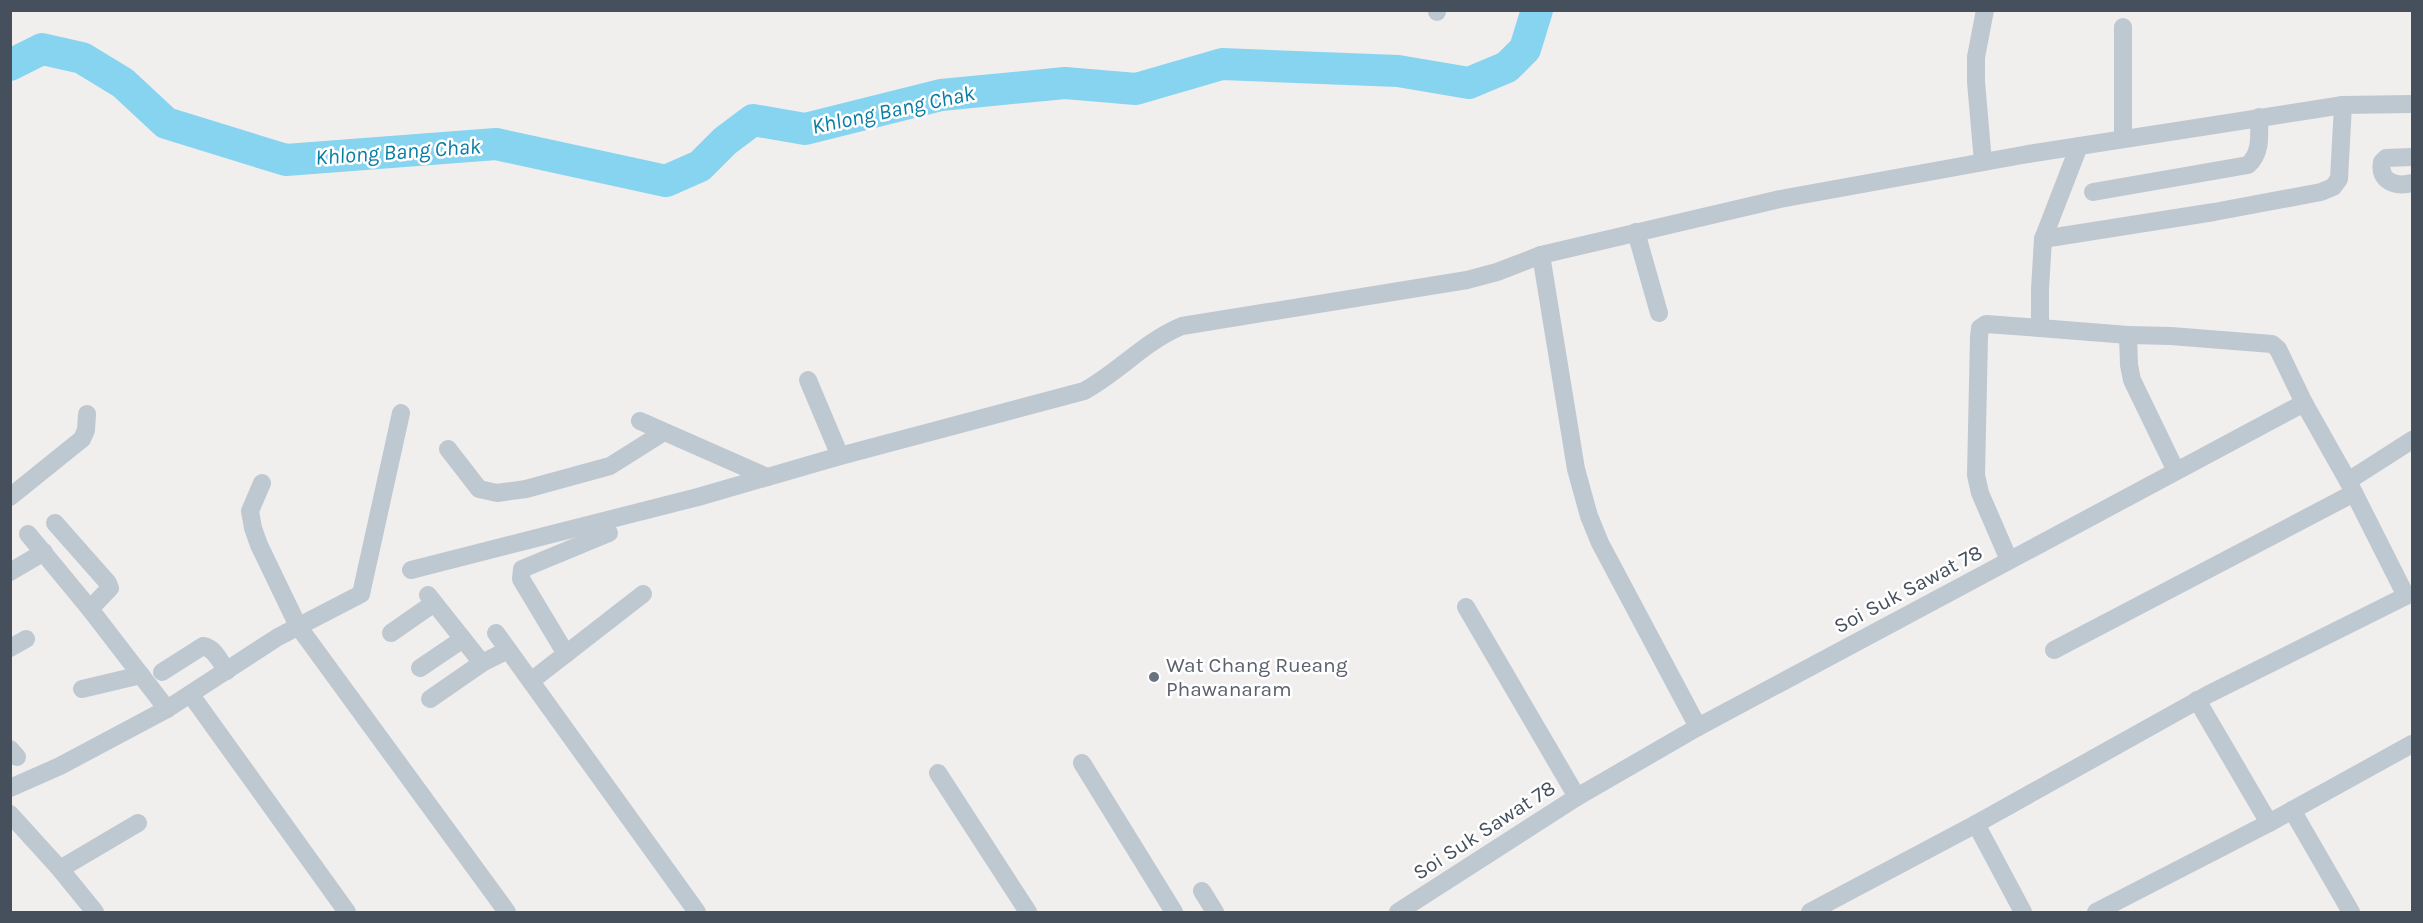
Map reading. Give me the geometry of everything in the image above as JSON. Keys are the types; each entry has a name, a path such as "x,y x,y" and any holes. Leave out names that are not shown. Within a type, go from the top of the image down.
{"street":[{"path":"1983,162 1976,57 1985,10"},
{"path":"2123,139 2124,27"},
{"path":"411,570 1084,391 1099,383 1161,334 1182,326 1467,280 1497,272 1541,255 1780,199 1983,162 2343,105 2412,104"},
{"path":"2043,239 2214,212 2321,192 2333,187 2339,179 2343,105"},
{"path":"2093,192 2248,165 2255,159 2258,148 2259,117"},
{"path":"2040,328 2043,239 2079,146"},
{"path":"2412,157 2386,158 2381,168 2388,181 2393,184 2412,183"},
{"path":"1636,232 1659,313"},
{"path":"1541,255 1576,470 1589,516 1600,543 1698,727"},
{"path":"1810,912 1976,824 2198,700 2409,601 2351,487 2304,403 2278,348 2272,344 1986,324 1980,328 1976,475 1980,493 2009,560"},
{"path":"2128,335 2132,380 2176,471"},
{"path":"808,380 840,456"},
{"name":"Soi Suk Sawat 78","path":"1398,912 1577,797 1698,727 2304,403"},
{"path":"10,788 60,766 167,709 298,626 361,594 401,413"},
{"path":"10,497 82,440 86,430 87,414"},
{"path":"640,421 767,477"},
{"path":"448,449 479,489 497,493 526,489 610,466 664,432"},
{"path":"2054,650 2351,487 2412,440"},
{"path":"262,483 250,511 253,528 298,626 507,912"},
{"path":"55,523 108,583 110,588 90,609"},
{"path":"566,654 521,579 522,569 609,533"},
{"path":"28,534 90,609 167,709"},
{"path":"10,572 44,552"},
{"path":"531,681 643,594"},
{"path":"392,633 431,599 482,663"},
{"path":"1466,607 1577,797"},
{"path":"496,633 697,912"},
{"path":"420,668 463,639"},
{"path":"162,672 202,646 209,647 213,651 227,671"},
{"path":"430,699 482,663 508,650"},
{"path":"82,689 141,675"},
{"path":"191,695 347,912"},
{"path":"2198,700 2270,823"},
{"path":"2096,912 2116,908 2412,744"},
{"path":"1082,763 1174,912"},
{"path":"938,773 1028,912"},
{"path":"2292,810 2351,912"},
{"path":"10,814 95,912"},
{"path":"60,869 138,823"},
{"path":"1976,824 2023,912"},
{"path":"1202,891 1215,912"}],"waterway":[{"name":"Khlong Bang Chak","path":"10,65 42,49 82,58 123,83 166,123 286,160 496,144 666,181 700,166 725,141 753,120 805,129 941,95 1065,83 1136,89 1222,64 1398,71 1469,83 1507,67 1525,49 1537,10"}],"place":[{"name":"Wat Chang Rueang Phawanaram","path":"1154,677"}]}
